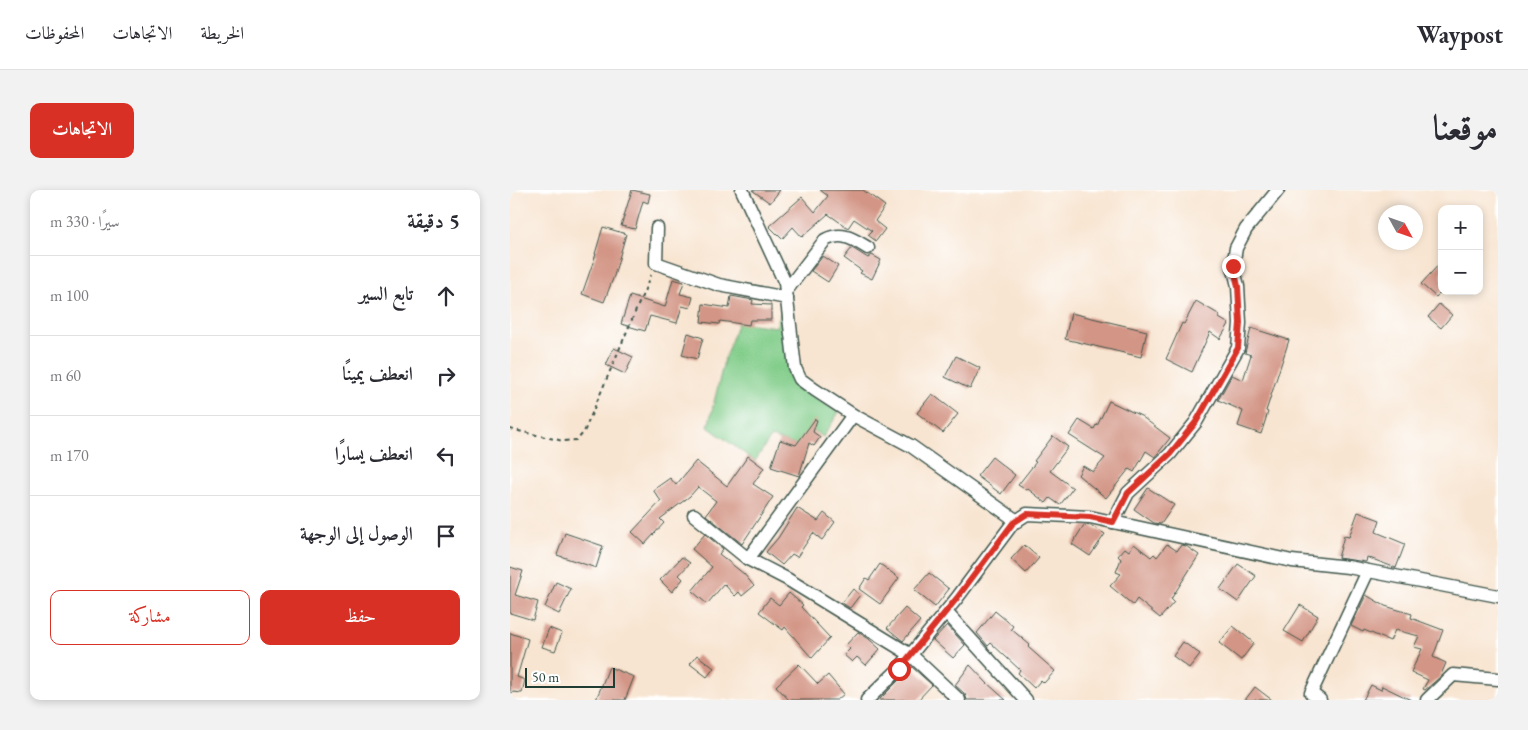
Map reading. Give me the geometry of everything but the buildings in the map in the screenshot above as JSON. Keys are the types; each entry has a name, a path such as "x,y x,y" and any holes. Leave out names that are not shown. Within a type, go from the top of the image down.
{"street":[{"path":"756,190 745,195 782,276 795,368 800,379 853,416 911,446 1016,521"},
{"path":"1113,522 1128,493 1170,454 1196,422 1238,348 1240,323 1238,286 1233,266 1236,248 1246,229 1278,190"},
{"path":"657,228 656,264 719,285 786,294"},
{"path":"786,294 825,240 831,236 847,236 868,248"},
{"path":"748,560 853,416"},
{"path":"868,700 911,655 1013,523 1027,514 1090,517 1292,561 1348,567 1498,596"},
{"path":"694,515 748,560 787,580 911,655 959,700"},
{"path":"1320,700 1311,693 1368,571"},
{"path":"946,612 1026,700"},
{"path":"1427,700 1453,675 1498,680"}],"path":[{"path":"510,429 563,441 577,440 584,432 656,264"}],"green space":[{"path":"783,306 791,382 839,412 823,437 811,429 798,446 771,437 755,461 708,427 724,361 738,322 776,327"}],"route":[{"path":"899,669 957,598 1013,523 1027,514 1090,517 1113,522 1128,493 1170,454 1196,422 1238,348 1240,323 1238,286 1233,266"}]}
